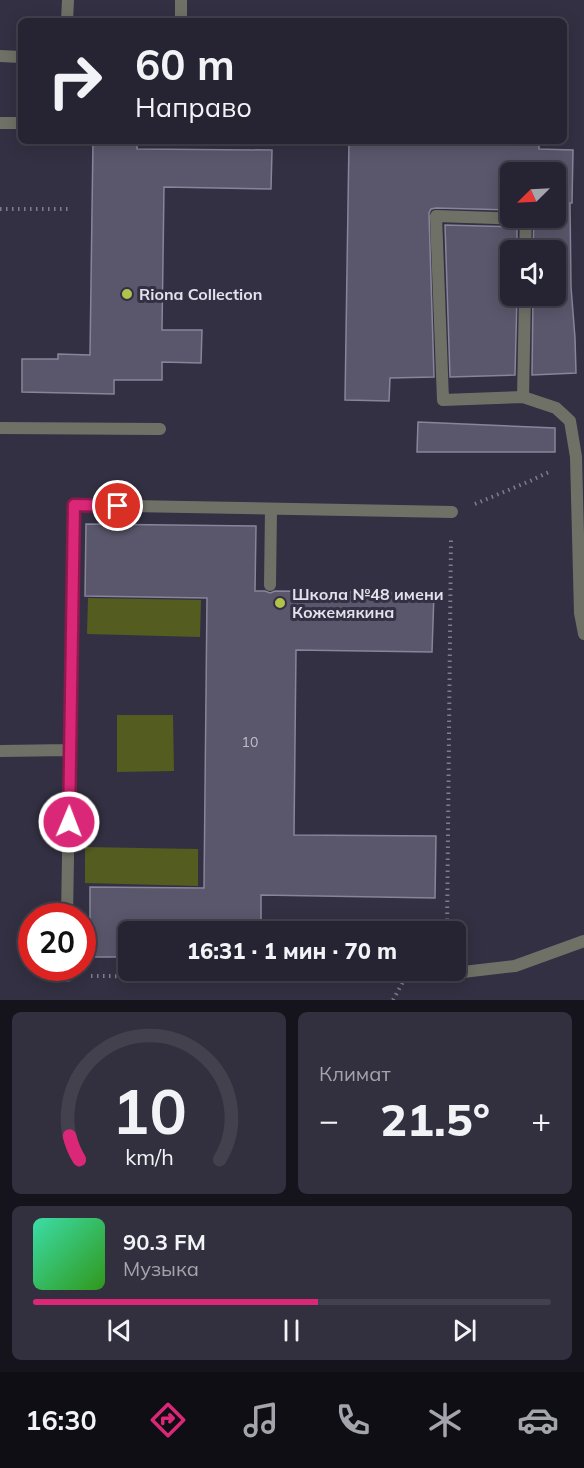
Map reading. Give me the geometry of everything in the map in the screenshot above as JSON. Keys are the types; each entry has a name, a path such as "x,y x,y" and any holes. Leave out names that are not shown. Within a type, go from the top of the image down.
{"lane":[{"path":"67,18 68,0"},
{"path":"181,0 181,18"},
{"path":"0,56 18,57"},
{"path":"0,123 18,123"},
{"path":"525,240 526,219 436,216 443,400 523,397 556,408 570,421 576,457 580,613 584,634"},
{"path":"523,397 525,306"},
{"path":"0,428 160,429"},
{"path":"68,903 74,505 452,512"},
{"path":"270,585 271,509"},
{"path":"0,751 70,750"},
{"path":"466,972 515,966 584,941"}],"path":[{"path":"0,209 70,209"},
{"path":"447,921 452,512 530,481 576,457"},
{"path":"96,973 118,973"},
{"path":"393,1000 403,981"}],"green space":[{"path":"88,598 201,600 200,637 87,634"},
{"path":"117,715 173,715 174,771 117,772"},
{"path":"85,847 198,849 198,886 85,883"}],"building":[{"name":"Riona Collection","path":"93,144 137,144 137,149 272,150 271,189 164,187 162,330 202,330 201,363 162,362 162,380 114,380 114,394 22,392 22,359 58,359 58,354 90,355"},
{"path":"349,144 539,144 539,149 573,150 572,203 570,203 571,287 576,373 532,375 533,306 566,306 566,240 533,240 534,228 566,228 566,162 500,162 500,210 436,208 431,209 429,213 434,377 390,378 389,401 345,400"},
{"path":"445,225 517,228 517,240 500,240 500,306 517,306 515,375 450,377"},
{"path":"418,422 555,428 555,452 417,452"},
{"path":"86,524 256,526 255,591 270,593 275,591 434,593 432,652 296,650 294,835 436,836 435,898 261,895 261,921 118,921 118,957 96,957 96,903 90,903 90,887 204,888 207,598 85,596"}],"place":[{"name":"Riona Collection","path":"127,294"},
{"name":"Школа №48 имени Кожемякина","path":"280,603"}],"route":[{"path":"69,822 74,505 118,506"}]}
